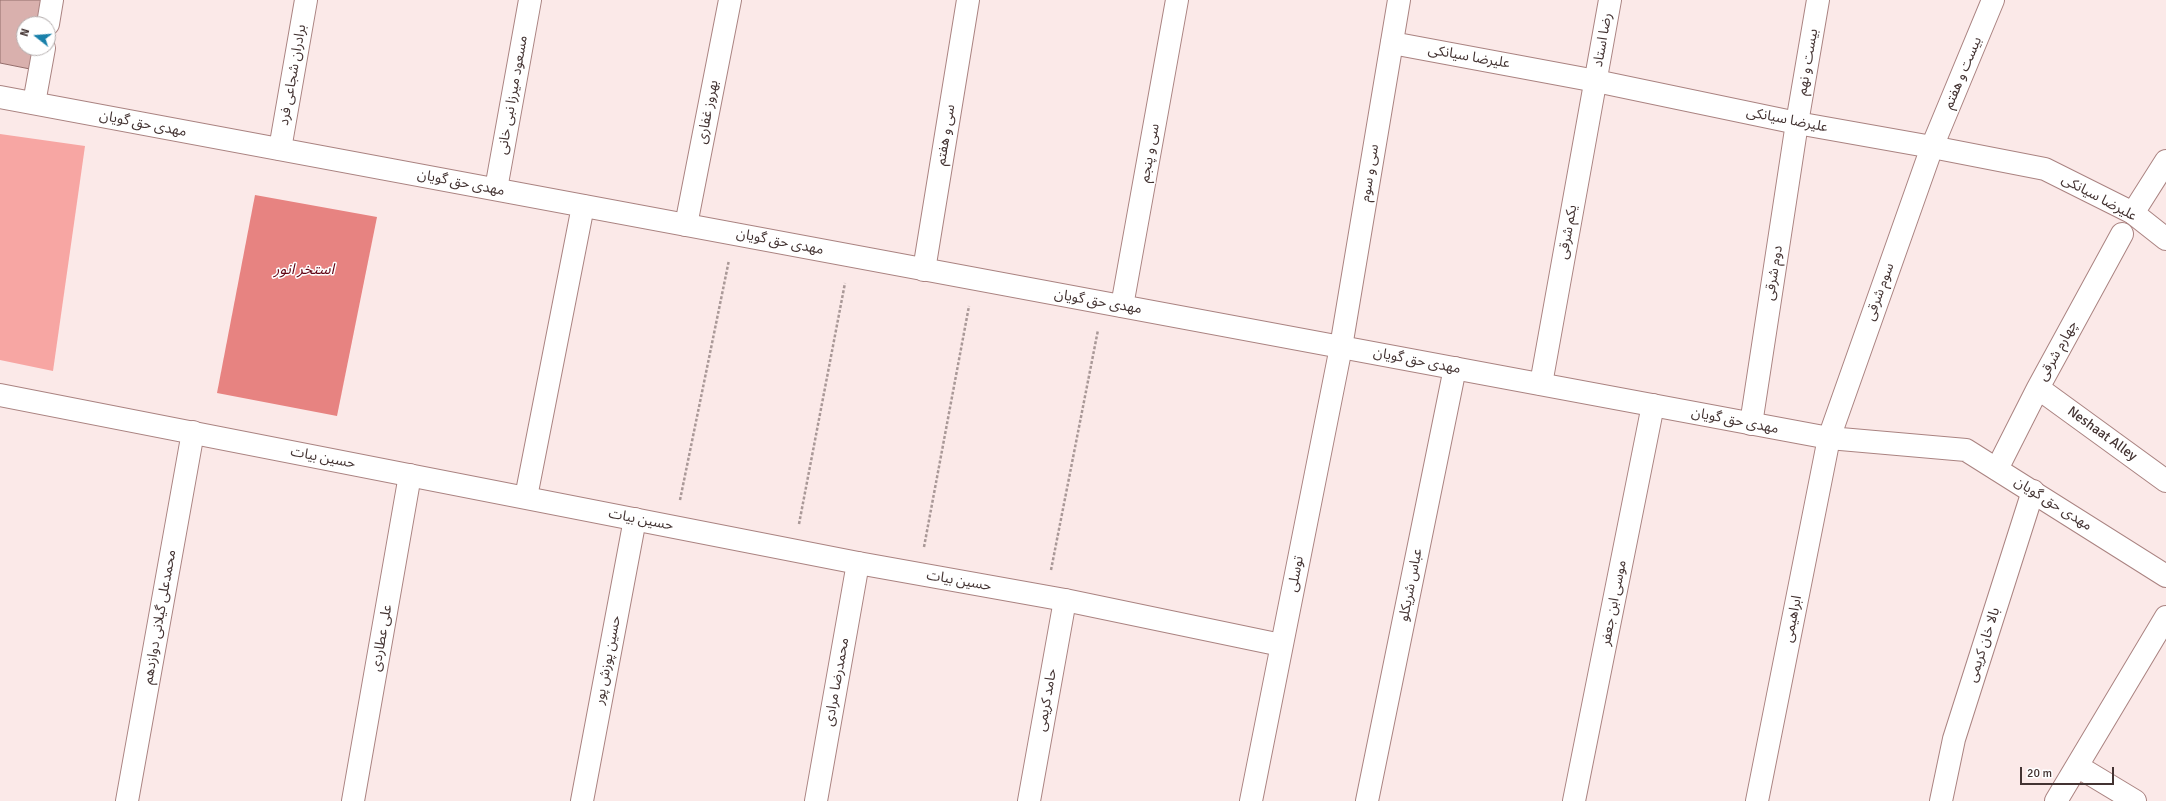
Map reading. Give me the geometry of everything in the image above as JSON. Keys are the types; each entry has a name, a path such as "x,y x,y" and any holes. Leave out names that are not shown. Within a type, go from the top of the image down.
{"street":[{"path":"49,16 52,0"},
{"name":"برادران شجاعی فرد","path":"280,150 306,0"},
{"name":"مسعود میرزا نبی خانی","path":"496,189 530,0"},
{"name":"بهروز غفاری","path":"686,225 730,0"},
{"name":"سی و هفتم","path":"924,270 968,0"},
{"name":"سی و پنجم","path":"1113,304 1178,0"},
{"name":"سی و سوم","path":"1341,347 1399,0"},
{"name":"رضا استاد","path":"1596,81 1610,0"},
{"name":"بیست و نهم","path":"1797,123 1818,0"},
{"name":"بیست و هفتم","path":"1932,147 1993,0"},
{"name":"علیرضا سیانکی","path":"1392,43 1596,81 1797,123 2046,169 2133,214 2166,239"},
{"path":"34,103 43,56"},
{"name":"یکم شرقی","path":"1541,384 1596,81"},
{"name":"مهدی حق گویان","path":"0,97 1751,424 1829,438 1966,450 2166,576"},
{"name":"دوم شرقی","path":"1751,424 1797,123"},
{"name":"سوم شرقی","path":"1829,438 1932,147"},
{"path":"2133,214 2166,162"},
{"path":"526,497 583,206"},
{"name":"چهارم شرقی","path":"1997,469 2038,388 2122,234"},
{"name":"توسلی","path":"1251,801 1341,347"},
{"name":"عباس شریکلو","path":"1367,801 1455,368"},
{"name":"Neshaat Alley","path":"2038,388 2166,481"},
{"name":"حسین بیات","path":"0,394 858,563 1056,598 1281,645"},
{"name":"موسی ابن جعفر","path":"1574,801 1653,405"},
{"name":"محمدعلی گیلانی دوازدهم","path":"127,801 193,432"},
{"name":"ابراهیمی","path":"1757,801 1829,438"},
{"name":"علی عطاردی","path":"353,801 410,475"},
{"name":"بالا خان کریمی","path":"1941,801 1954,739 2033,491"},
{"name":"حسین پوزش پور","path":"582,801 635,518"},
{"name":"محمدرضا مرادی","path":"816,801 858,563"},
{"name":"حامد کریمی","path":"1029,801 1056,598"},
{"path":"2056,801 2166,617"},
{"path":"2077,766 2135,801"}],"path":[{"path":"675,526 734,234"},
{"path":"794,550 850,256"},
{"path":"920,573 974,278"},
{"path":"1056,598 1113,304"}],"shaded area":[{"path":"0,134 85,146 53,371 0,360"}],"water":[{"name":"استخر انور","path":"255,195 377,217 337,416 217,393"}],"building":[{"path":"0,0 42,0 39,16 16,16 16,56 32,56 30,69 0,63"}]}
